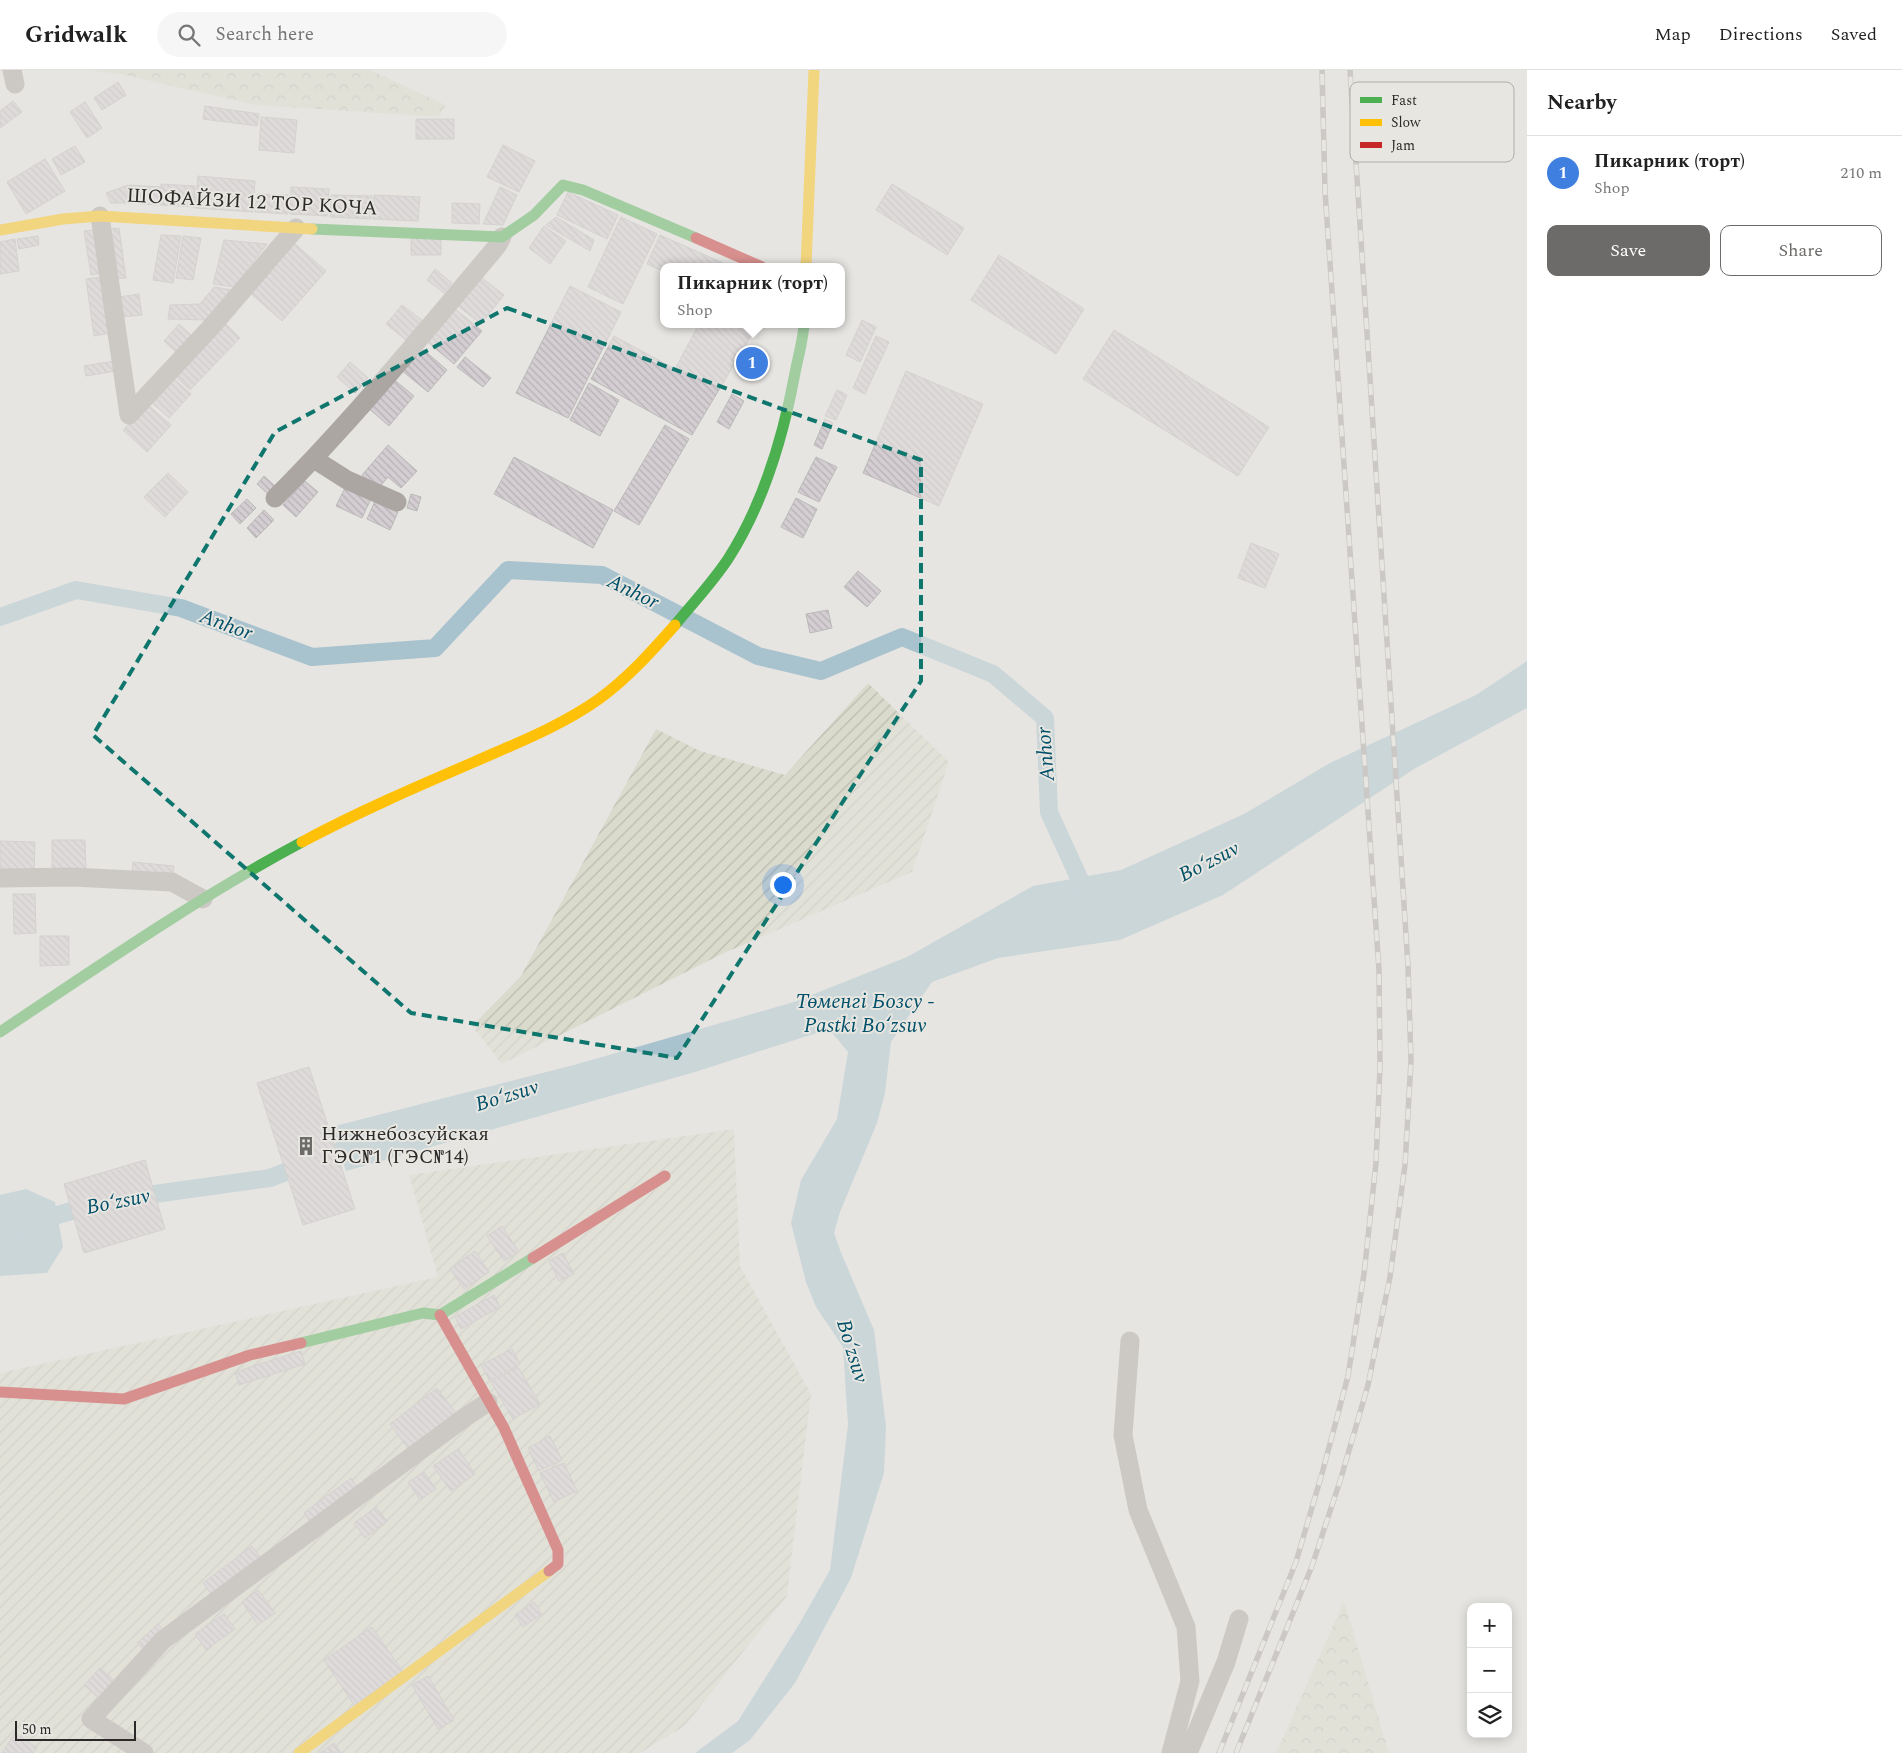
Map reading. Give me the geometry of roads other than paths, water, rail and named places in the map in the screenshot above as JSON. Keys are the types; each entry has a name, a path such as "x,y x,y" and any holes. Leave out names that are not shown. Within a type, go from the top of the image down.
{"street":[{"path":"806,263 814,70"},
{"path":"275,498 314,459 418,340 502,237 534,214 563,185 583,190 753,263"},
{"path":"100,216 130,415 212,326 296,228"},
{"name":"ШОФАЙЗИ 12 ТОР КОЧА","path":"0,230 63,219 100,216 296,228 502,237"},
{"path":"1,1030 126,946 276,856 351,817 547,730 576,714 627,675 658,644 712,582 733,549 765,486 781,441 792,396 803,328"},
{"path":"314,459 347,480 397,502"},
{"path":"0,878 72,878 172,882 203,899"},
{"path":"0,1392 124,1399 250,1355 423,1313 440,1315 665,1176"},
{"path":"298,1753 558,1564 560,1557 558,1550 504,1428 440,1315"},
{"path":"1130,1341 1123,1435 1138,1510 1186,1627 1190,1681 1171,1753"},
{"path":"144,1753 92,1719 163,1640 488,1402"},
{"path":"1188,1753 1226,1662 1239,1619"}],"water":[{"name":"Төменгі Бозсу - Pastki Boʻzsuv","path":"1527,661 1527,708 1414,769 1223,895 1120,940 998,958 932,982 891,1042 885,1093 877,1123 840,1212 834,1233 874,1330 886,1426 884,1473 851,1578 795,1683 750,1740 732,1753 695,1753 738,1721 798,1626 830,1570 848,1425 843,1347 816,1307 806,1282 791,1223 801,1180 837,1119 848,1052 829,1029 695,1072 346,1171 331,1127 574,1065 794,1002 907,957 1033,886 1121,870 1244,814 1330,763 1476,695"},
{"path":"26,1189 55,1202 63,1247 47,1273 0,1276 0,1195"}],"waterway":[{"name":"Anhor","path":"0,617 76,590 181,608 312,657 435,648 508,570 602,575 758,656 821,671 902,637 993,674 1045,718 1049,812 1089,900"},
{"name":"Boʻzsuv","path":"133,1197 270,1178 362,1143"},
{"name":"Boʻzsuv","path":"0,1232 95,1204"}],"railway":[{"path":"1219,1753 1296,1562 1323,1470 1348,1376 1364,1274 1376,1163 1380,1066 1379,970 1325,191 1322,70"},
{"path":"1350,70 1351,82"},
{"path":"1236,1753 1312,1566 1341,1478 1368,1385 1390,1277 1405,1165 1411,1061 1408,966 1356,162"}],"place":[{"name":"Пикарник (торт)","path":"752,363"},
{"name":"Нижнебозсуйская ГЭС№1 (ГЭС№14)","path":"306,1146"}]}
